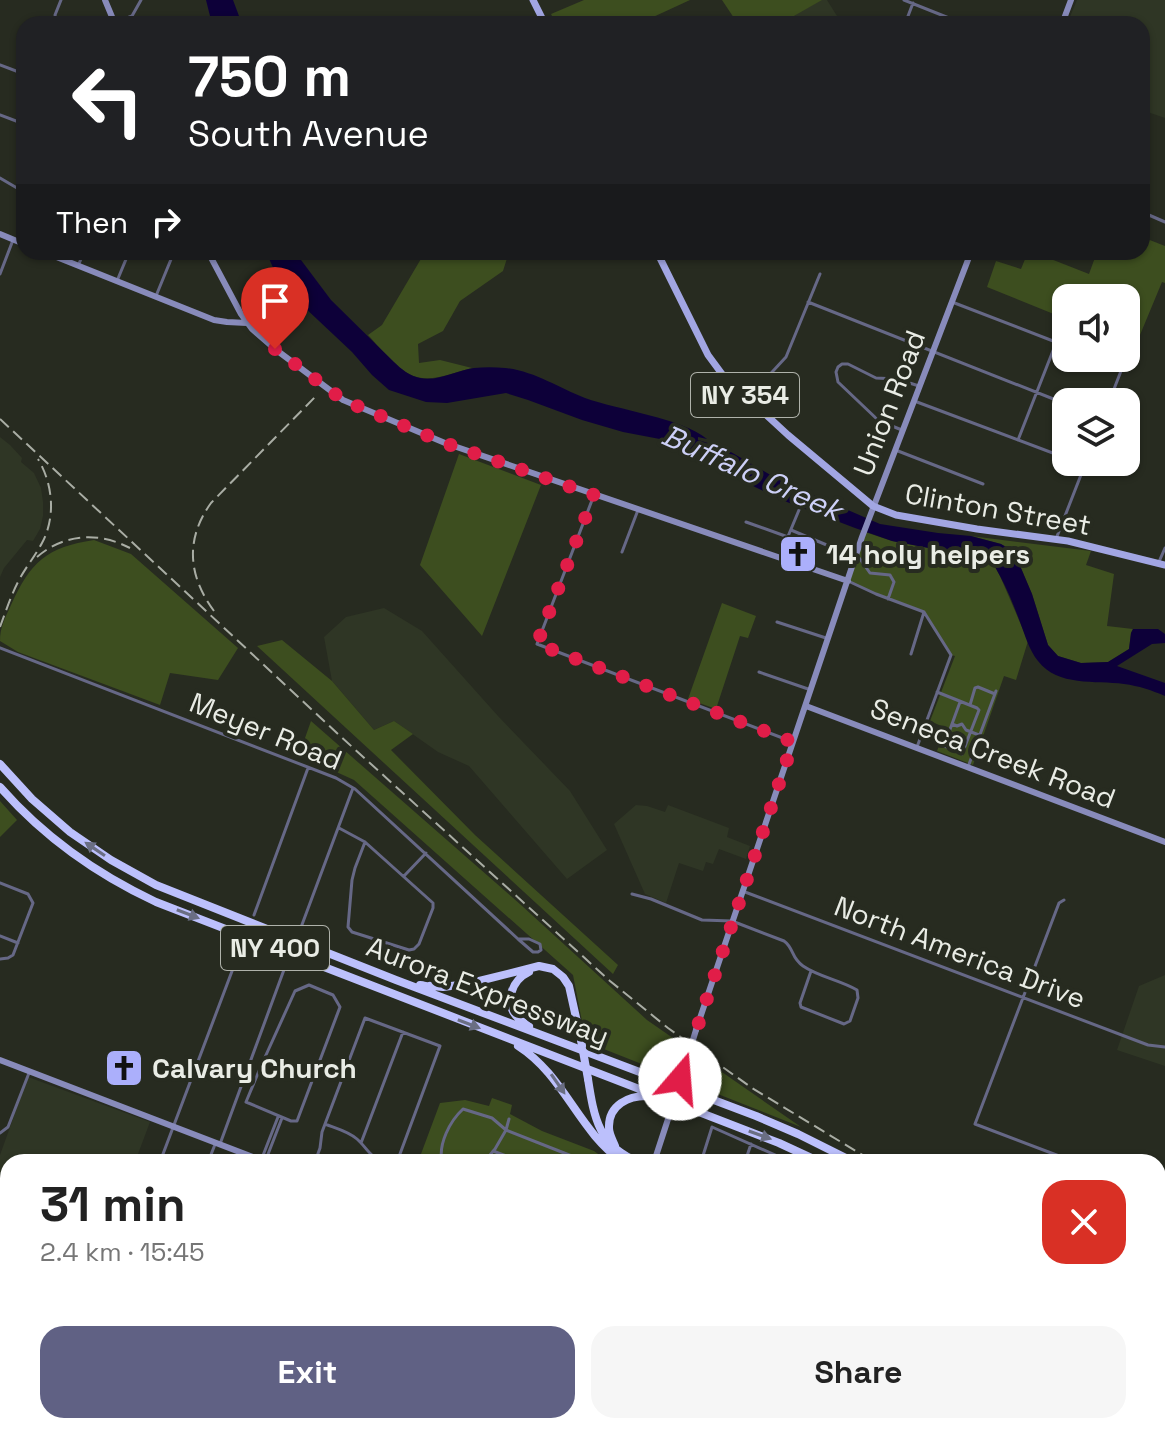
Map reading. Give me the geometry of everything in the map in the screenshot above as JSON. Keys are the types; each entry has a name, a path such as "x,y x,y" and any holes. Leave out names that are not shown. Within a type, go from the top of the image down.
{"highway":[{"name":"Aurora Expressway","path":"0,764 32,799 91,847 133,873 180,895 798,1134 838,1154"},
{"name":"Aurora Expressway","path":"0,787 53,838 95,869 137,893 803,1154"},
{"path":"396,980 443,987 539,966 553,969 569,986 590,1112 602,1143"},
{"path":"540,1034 518,1019 511,1007 510,997 517,980 524,974 545,970 558,976 570,995 579,1040"},
{"path":"504,1037 545,1066 602,1143 614,1154"},
{"path":"585,1078 601,1133 608,1143 623,1154"},
{"path":"617,1151 608,1126 615,1109 634,1096 660,1097"}],"main road":[{"name":"Clinton Street","path":"661,260 708,355 722,374 872,509 977,529 1056,539 1162,564"}],"street":[{"path":"904,0 945,16"},
{"path":"908,16 913,3"},
{"path":"0,234 16,241"},
{"path":"0,274 13,240"},
{"path":"63,260 214,320 247,323"},
{"path":"78,266 81,260"},
{"path":"117,281 126,260"},
{"path":"156,296 171,260"},
{"path":"212,260 247,323 265,341 343,400 445,443 848,581 924,612 951,655 917,748"},
{"name":"Union Road","path":"657,1154 862,537 968,260"},
{"path":"748,398 786,357 820,274"},
{"path":"808,302 1052,398"},
{"path":"952,302 1052,340"},
{"path":"1018,440 1052,353"},
{"path":"902,430 879,421 838,382 836,372 842,364 848,364 876,378 897,379 919,386"},
{"path":"913,400 1052,453"},
{"path":"894,450 983,484"},
{"path":"1056,539 1080,476"},
{"path":"594,495 537,644 793,742"},
{"path":"622,552 638,510"},
{"path":"779,558 799,510"},
{"path":"746,522 788,537"},
{"path":"791,530 856,558 870,573 890,575 894,582 888,599"},
{"path":"1162,564 1165,548"},
{"path":"911,654 924,612"},
{"path":"777,622 828,639"},
{"name":"Meyer Road","path":"0,648 336,778 353,788 426,853 518,939 533,952 541,950 540,944 535,941 518,939"},
{"path":"759,672 811,690"},
{"path":"968,767 996,692 975,688 970,705"},
{"path":"937,692 979,710 964,731"},
{"path":"954,725 962,724 964,731 963,752 960,754 944,746 960,702"},
{"name":"Seneca Creek Road","path":"806,706 1165,842"},
{"path":"964,731 979,735"},
{"path":"254,915 309,768"},
{"path":"212,1154 353,788"},
{"path":"339,828 365,842 433,903 419,944 414,949 352,932 348,927 352,880 365,842"},
{"path":"404,876 426,853"},
{"path":"0,883 28,894 33,903 13,955 0,959"},
{"name":"North America Drive","path":"743,891 1148,1045 1165,1047"},
{"path":"632,894 702,920 732,921 784,941 795,960 811,971 857,990 858,998 850,1021 844,1024 801,1007 811,971"},
{"path":"1054,1154 975,1124 1059,903 1064,900"},
{"path":"0,936 18,943"},
{"path":"163,1154 240,950"},
{"path":"309,985 333,995 340,1007 297,1121 280,1117 246,1102 295,991 309,985"},
{"path":"317,1154 325,1124 365,1018 440,1046 400,1154"},
{"path":"361,1143 403,1032"},
{"path":"0,1060 244,1154"},
{"path":"0,1133 8,1127 29,1072"},
{"path":"441,1154 449,1126 463,1109 492,1118 506,1130 567,1154"},
{"path":"264,1154 280,1117"},
{"path":"491,1154 506,1130 509,1119"},
{"path":"325,1124 348,1133 369,1154"},
{"path":"704,1154 712,1127 773,1154"},
{"path":"748,1154 751,1144"},
{"path":"493,1151 501,1154"}],"shaded area":[{"path":"821,0 827,0 837,16 794,16"},
{"path":"1077,0 1165,0 1165,118 1150,113 1150,16 1070,16"},
{"path":"0,437 34,473 41,488 43,516 33,541 27,540 0,577"},
{"path":"384,608 422,631 570,791 607,850 567,879 469,766 438,752 394,721 374,730 332,681 324,637 346,617"},
{"path":"636,805 665,812 668,805 729,828 727,837 750,846 746,859 719,849 713,864 706,862 703,871 679,863 666,903 645,894 614,824"},
{"path":"1165,975 1165,1066 1117,1050 1139,986"},
{"path":"28,1077 150,1122 138,1154 0,1154"}],"green space":[{"path":"584,0 690,0 655,16 551,14"},
{"path":"722,0 822,0 794,16 733,16"},
{"path":"1150,240 1165,246 1165,283 1162,282 1140,335 1140,284 1052,284 1052,313 987,287 996,261 1021,269 1025,260 1053,260 1089,274 1094,260 1150,260"},
{"path":"420,260 506,260 503,271 460,301 443,331 418,344 419,363 440,360 472,368 440,377 414,376 399,367 368,335 382,325"},
{"path":"459,454 541,485 482,636 420,565"},
{"path":"865,532 892,541 987,559 1000,576 1028,641 1016,680 1004,676 973,765 937,751 946,728 930,721 955,656 951,655 924,612 848,581"},
{"path":"971,536 1091,551 1086,565 1114,574 1107,626 1133,629 1129,649 1108,662 1081,663 1058,656 1048,645 1018,561 1001,544"},
{"path":"94,540 131,554 238,648 218,680 170,673 160,705 18,652 0,641 7,614 33,567 52,552"},
{"path":"722,603 756,616 748,638 740,636 716,709 688,699"},
{"path":"282,640 332,681 374,730 394,721 413,734 391,750 475,835 618,965 613,974 257,646"},
{"path":"311,721 647,1020 801,1127 586,1042 573,975 354,780 299,755"},
{"path":"0,801 17,820 0,837"},
{"path":"492,1098 512,1105 510,1114 598,1154 421,1154 440,1103 465,1100 489,1106"}],"water":[{"path":"206,0 233,0 239,16 210,16"},
{"name":"Buffalo Creek","path":"270,260 301,260 331,300 397,365 413,376 434,378 486,367 526,373 585,398 682,425 707,439 698,437 698,440 724,448 779,480 880,524 971,536 1001,544 1010,549 1018,561 1048,645 1058,656 1081,663 1108,662 1129,649 1133,629 1158,629 1165,634 1165,643 1152,644 1117,666 1165,683 1165,696 1129,685 1066,679 1046,669 1032,652 994,565 986,559 892,541 787,502 685,447 582,420 506,393 447,403 426,402 389,390 302,305 276,274"}],"railway":[{"path":"214,611 199,584 193,557 197,530 203,517 211,503 317,395"},
{"path":"0,419 339,735 610,981 668,1028 752,1088 861,1154"},
{"path":"0,627 16,586 42,543 49,522 50,490 38,459"},
{"path":"37,557 71,539 94,537 130,548"}],"place":[{"name":"14 holy helpers","path":"798,554"},
{"name":"Calvary Church","path":"124,1068"}],"route":[{"path":"275,349 343,400 445,443 594,495 537,644 793,742 680,1079"}]}
